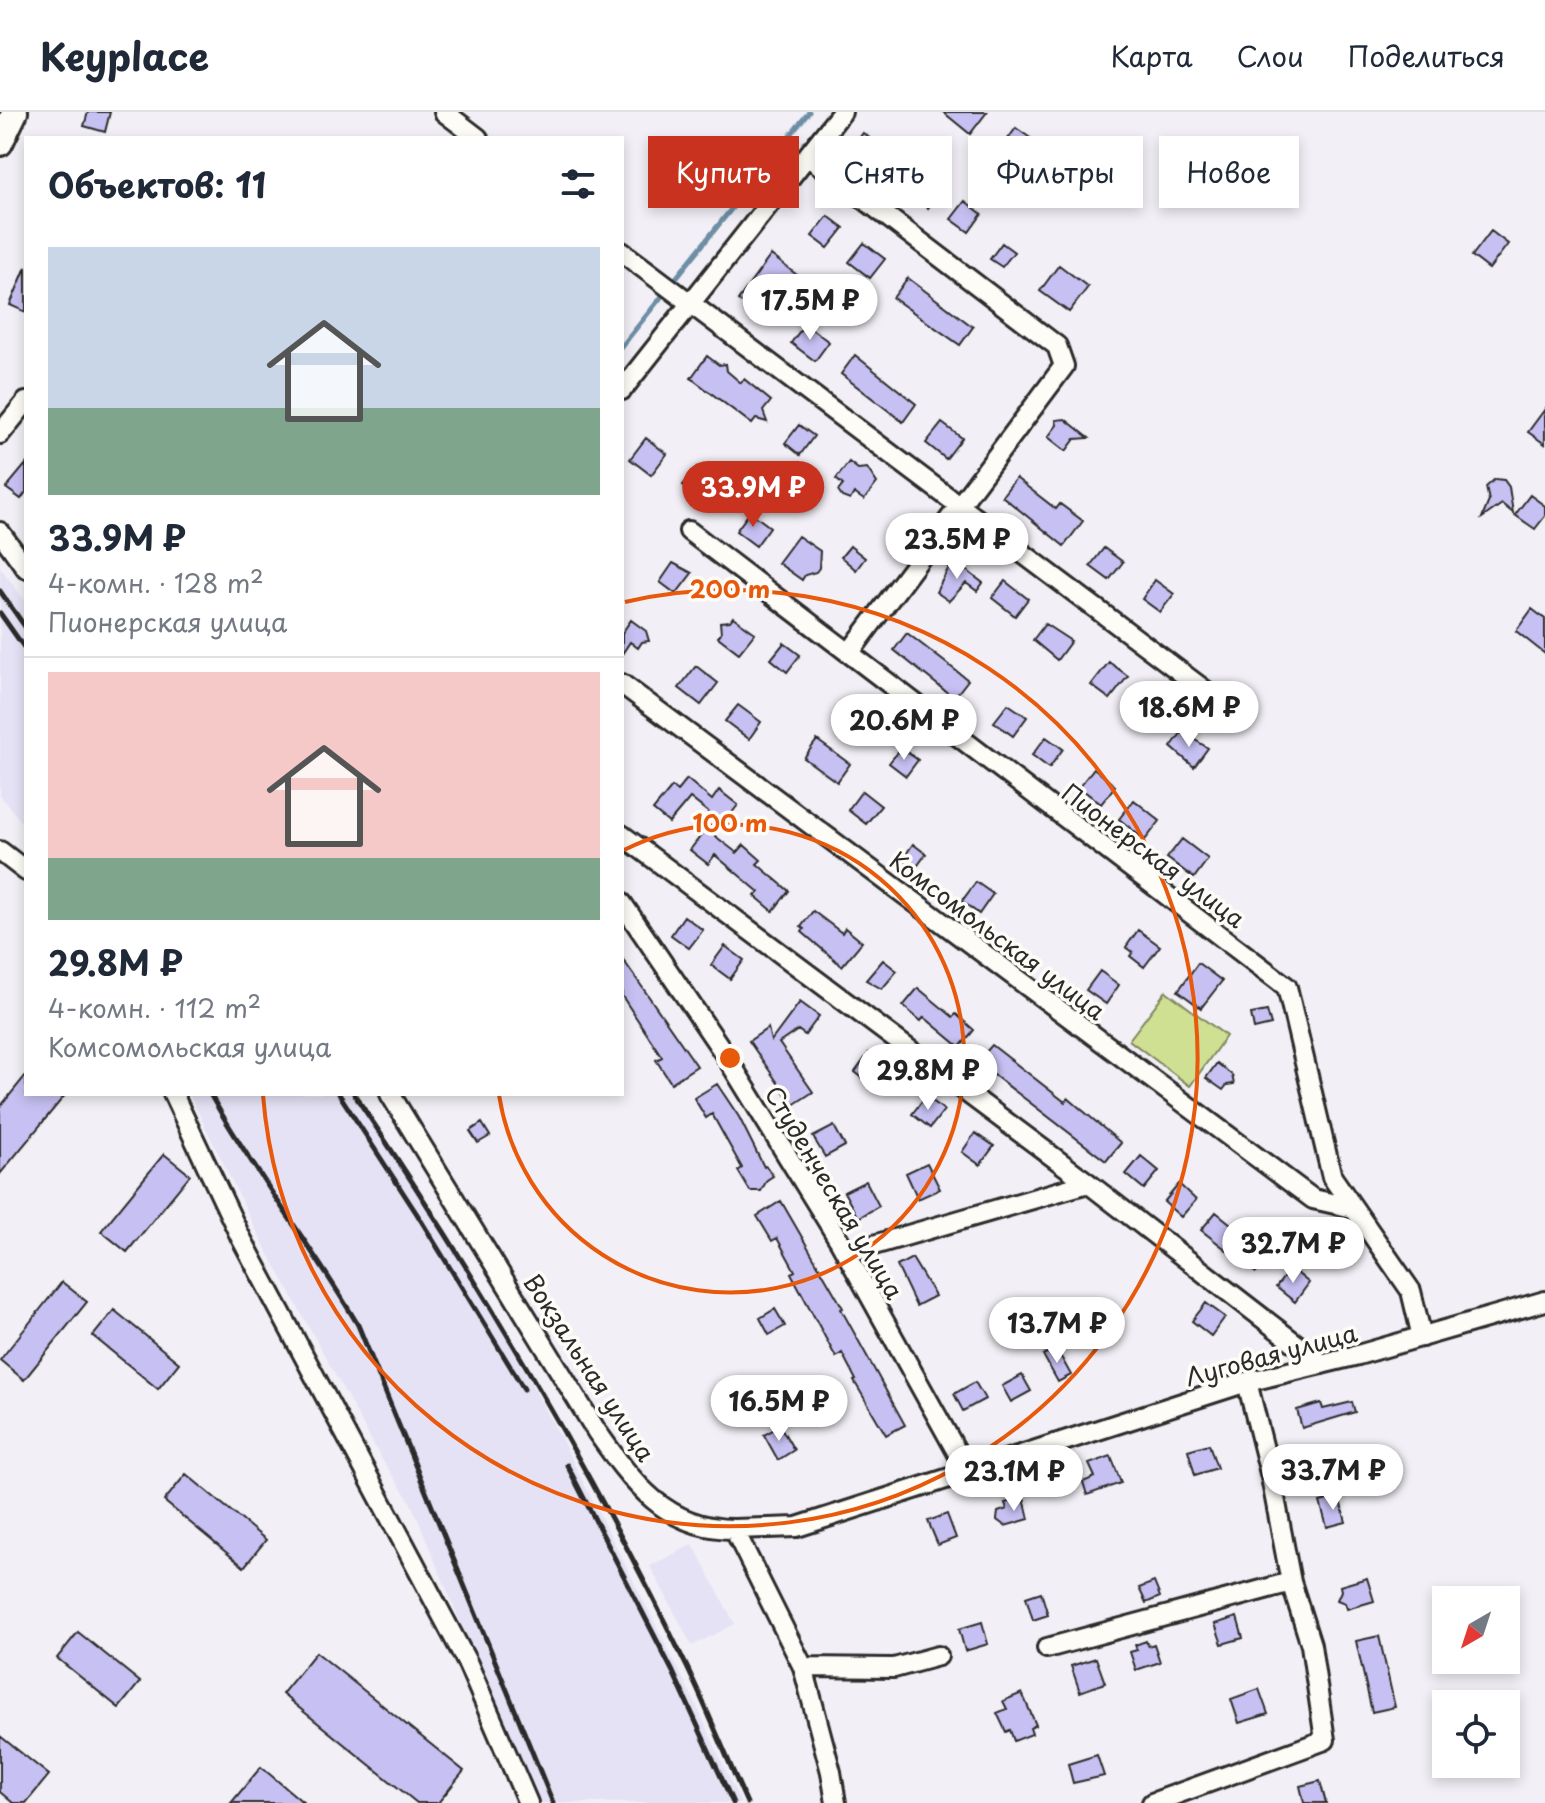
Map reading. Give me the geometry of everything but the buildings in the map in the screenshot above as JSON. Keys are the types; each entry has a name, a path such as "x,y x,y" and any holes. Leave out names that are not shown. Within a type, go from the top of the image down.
{"main road":[{"path":"0,143 15,112"}],"street":[{"path":"444,112 475,136"},
{"path":"624,387 685,300 809,157 842,112"},
{"path":"809,157 1057,346 1064,366 850,652"},
{"path":"624,257 662,281 1223,704"},
{"path":"0,434 24,404"},
{"name":"Пионерская улица","path":"689,531 1287,987 1332,1177 1411,1291 1422,1337"},
{"path":"0,532 24,565"},
{"name":"Комсомольская улица","path":"624,685 1313,1199 1353,1208"},
{"path":"624,836 1088,1183 1322,1364"},
{"path":"0,851 24,869"},
{"name":"Студенческая улица","path":"624,906 724,1053 846,1253 968,1472"},
{"path":"174,1096 240,1236 468,1664 528,1803"},
{"name":"Вокзальная улица","path":"391,1096 597,1432 628,1475 660,1506 690,1522 713,1529 734,1529"},
{"path":"846,1253 1088,1183"},
{"name":"Луговая улица","path":"734,1529 797,1527 1247,1382 1422,1337 1545,1301"},
{"path":"1152,1803 1325,1740 1311,1645 1291,1582 1271,1477 1247,1382"},
{"path":"734,1529 803,1667 831,1772 836,1803"},
{"path":"1047,1648 1291,1582"},
{"path":"803,1667 894,1668 938,1656"}],"shaded area":[{"path":"0,567 24,599 24,825 0,795"},
{"path":"190,1096 354,1096 425,1203 498,1323 560,1436 695,1702 741,1803 535,1803 411,1503 382,1460 261,1240"},
{"path":"693,1544 735,1624 692,1646 650,1566"}],"green space":[{"path":"1166,991 1226,1036 1190,1086 1129,1040"}],"waterway":[{"path":"672,283 809,112"},
{"path":"624,344 666,291"}],"railway":[{"path":"0,591 24,625"},
{"path":"0,613 24,647"},
{"path":"211,1096 358,1325 553,1803"},
{"path":"340,1096 524,1389"},
{"path":"355,1096 488,1302 571,1445 686,1665 747,1803"},
{"path":"567,1465 673,1672 733,1803"}]}
